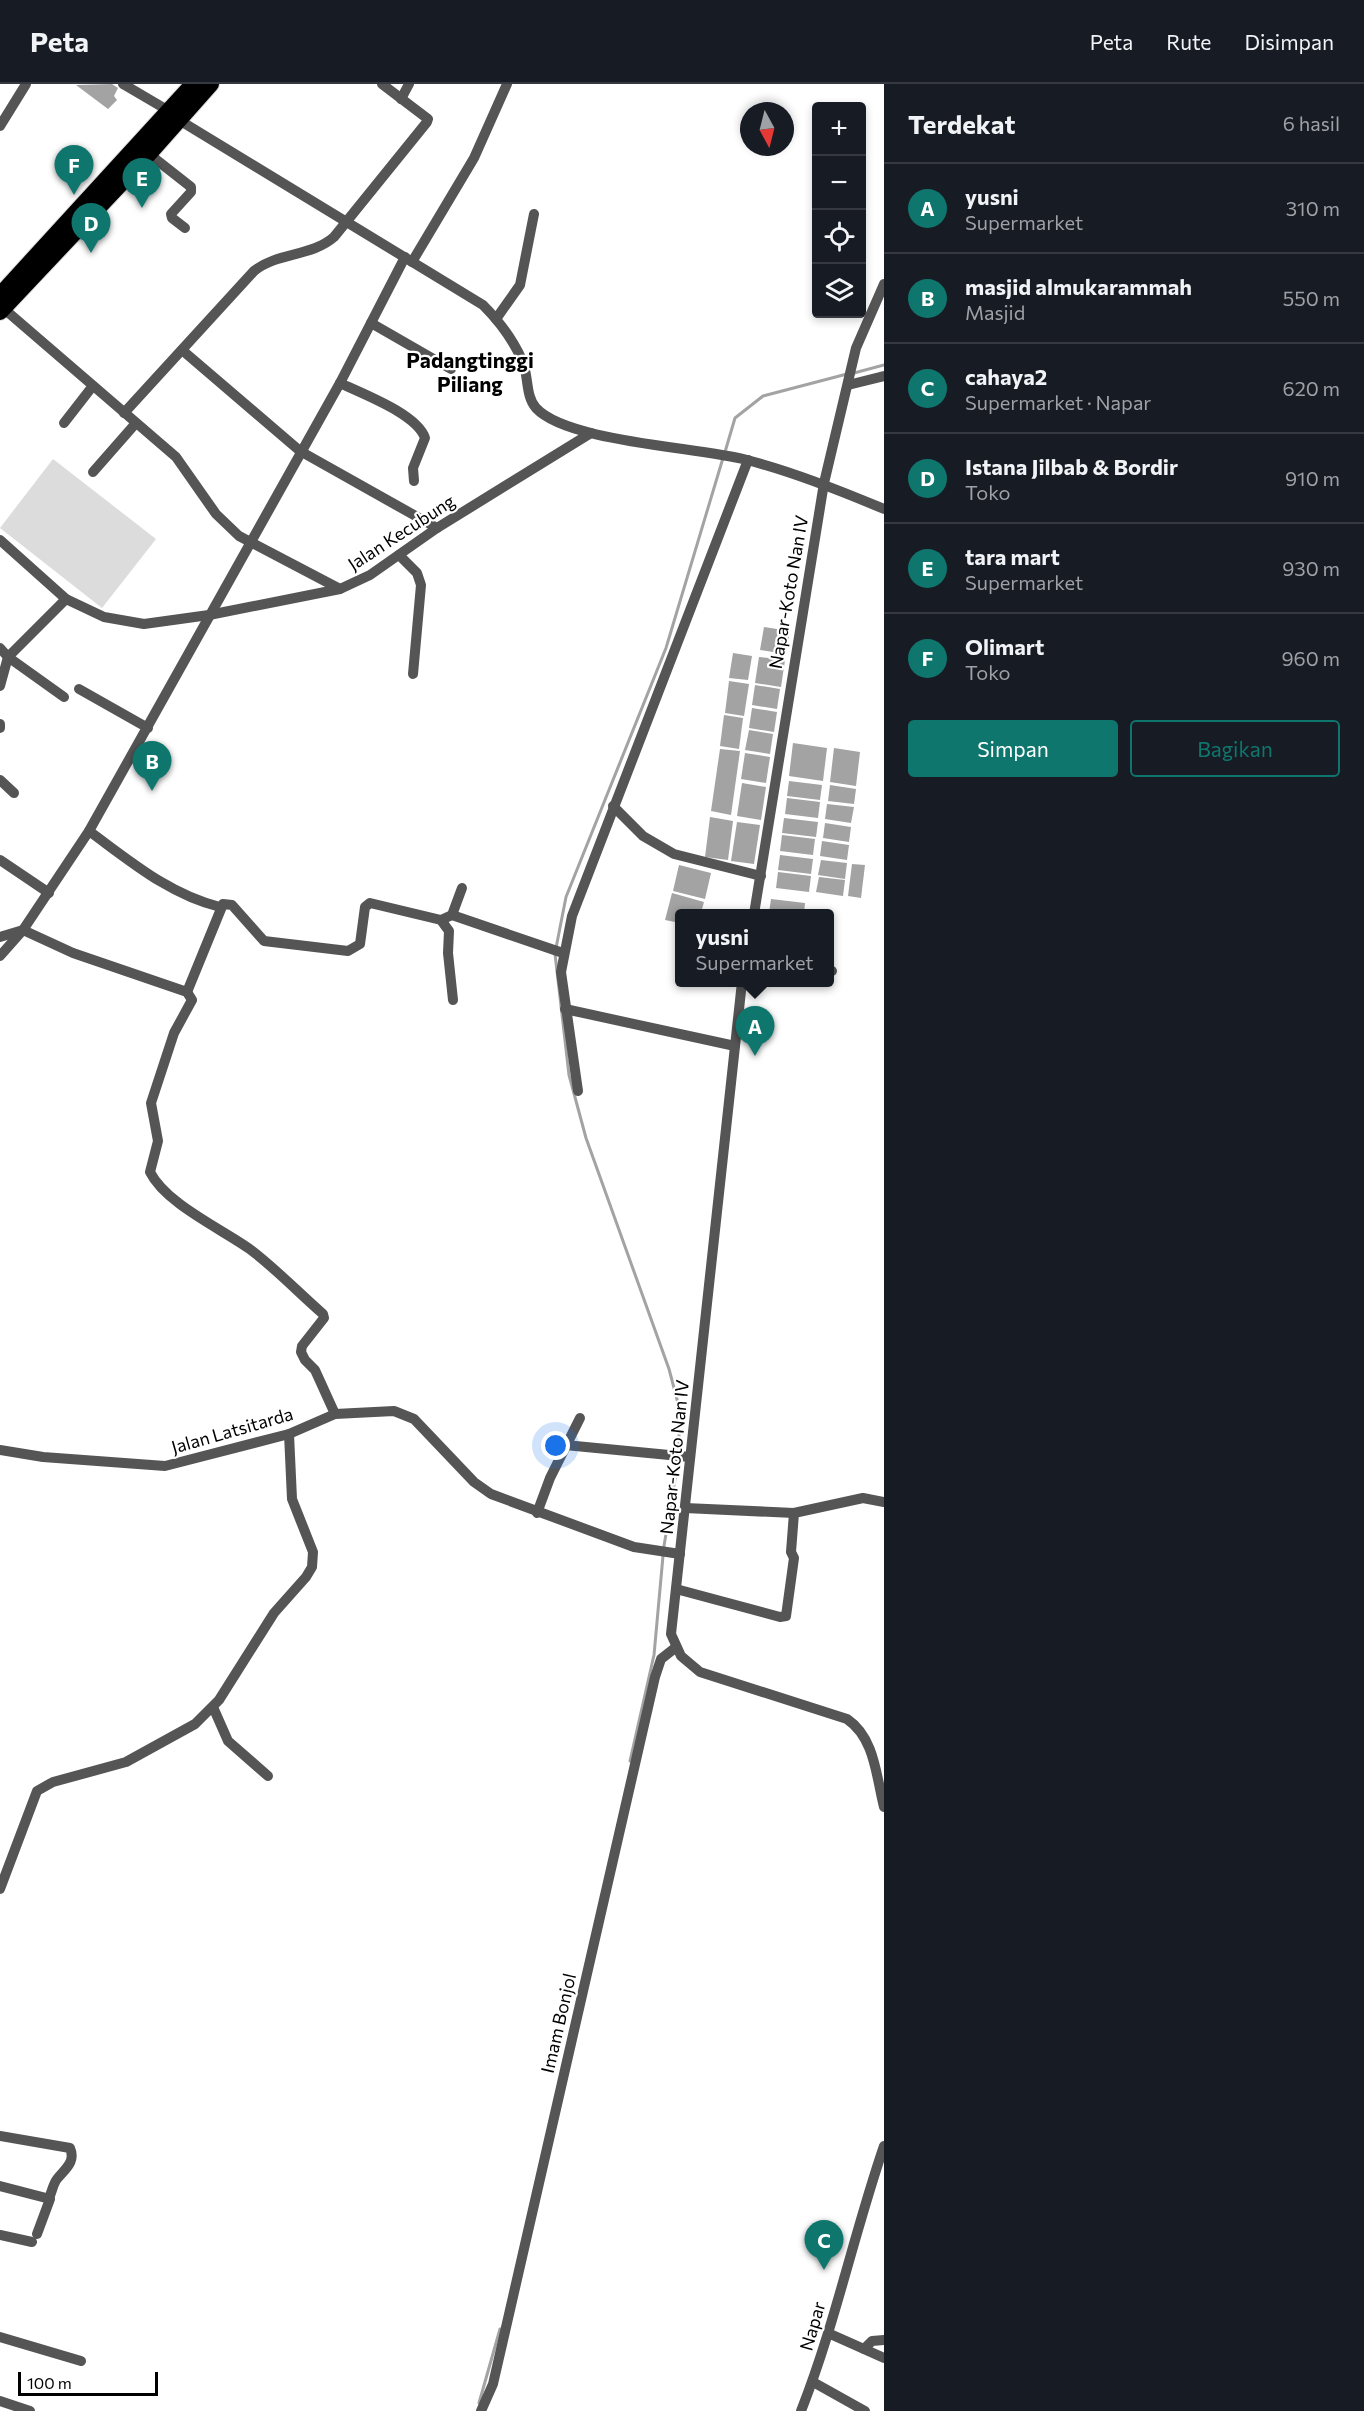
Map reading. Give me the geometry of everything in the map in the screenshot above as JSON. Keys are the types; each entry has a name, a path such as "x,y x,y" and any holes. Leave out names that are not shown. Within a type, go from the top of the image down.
{"highway":[{"path":"1,305 149,154 193,84"},
{"path":"1,305 174,116 211,84"}],"street":[{"path":"0,126 27,84"},
{"path":"123,84 483,305 496,319 523,362 530,396 535,407 551,419 591,433 719,453 748,460 824,483 884,509"},
{"path":"124,413 262,265 318,249 334,237 427,122 428,119 382,84"},
{"path":"401,99 409,84"},
{"path":"0,956 23,930 89,831 183,668 209,615 340,383 371,323 408,260 474,158 507,84"},
{"path":"149,154 191,187 191,192 171,214 172,218 185,228"},
{"path":"496,319 520,285 534,214"},
{"name":"Napar-Koto Nan IV","path":"755,909 824,483 856,348 884,284"},
{"path":"1,305 92,387 177,457 216,514 239,536 340,589"},
{"path":"371,323 451,369"},
{"path":"182,350 300,451 437,528"},
{"path":"848,383 884,376"},
{"path":"340,383 400,413 423,432 425,438 413,468 414,481"},
{"path":"64,423 92,387"},
{"path":"93,472 136,423"},
{"name":"Jalan Kecubung","path":"0,540 66,599 104,617 144,624 209,615 340,589 370,575 437,528 591,433"},
{"path":"578,1091 558,952 580,890 748,460"},
{"path":"399,555 417,573 421,585 413,674"},
{"path":"0,686 8,657 66,599"},
{"path":"0,648 8,657 64,697"},
{"path":"79,689 148,728"},
{"path":"0,780 14,793"},
{"path":"613,806 643,836 674,854 761,876"},
{"path":"89,831 164,884 196,901 220,907 232,905 259,937 269,942 348,951 360,944 365,907 370,903 441,920 452,915 558,952"},
{"path":"0,860 49,893"},
{"path":"452,915 462,888"},
{"path":"187,992 220,907"},
{"path":"441,920 449,931 448,953 453,1000"},
{"path":"0,937 23,930 74,953 187,992 192,999 174,1033 151,1103 158,1141 150,1172 184,1205 251,1250 323,1314 324,1318 302,1346 301,1352 315,1370 333,1408"},
{"name":"Napar-Koto Nan IV","path":"675,1648 671,1634 741,987"},
{"path":"565,1009 735,1046"},
{"name":"Jalan Latsitarda","path":"0,1450 43,1457 165,1466 289,1434 333,1408 403,1412 414,1419 474,1482 504,1500 634,1546 680,1554"},
{"path":"537,1513 565,1445 580,1418"},
{"path":"0,1889 18,1846 31,1801 41,1787 59,1780 107,1769 148,1752 195,1724 213,1707 274,1613 297,1589 312,1567 313,1552 292,1498 289,1434"},
{"path":"565,1445 690,1457"},
{"path":"685,1508 794,1513 862,1498 884,1502"},
{"path":"676,1589 785,1617 794,1558 791,1552 794,1513"},
{"path":"675,1648 688,1663 700,1672 847,1719 855,1725 868,1744 884,1807"},
{"name":"Imam Bonjol","path":"481,2411 493,2384 655,1677 661,1659 675,1648"},
{"path":"213,1707 228,1741 268,1776"},
{"path":"0,2136 70,2148 72,2160 64,2174 58,2178 34,2238 0,2235"},
{"name":"Napar","path":"801,2411 813,2382 863,2207 884,2146"},
{"path":"0,2186 49,2198"},
{"path":"828,2333 884,2358"},
{"path":"0,2337 81,2361"},
{"path":"864,2349 872,2341 884,2340"},
{"path":"813,2382 865,2411"},
{"path":"0,2401 30,2411"}],"shaded area":[{"path":"112,84 118,88 114,96 117,100 108,109 76,85"},
{"path":"53,459 156,539 102,608 0,528"},
{"path":"764,627 790,631 786,654 760,650"},
{"path":"733,653 752,656 748,680 729,678"},
{"path":"759,657 785,660 781,687 755,683"},
{"path":"729,681 749,684 744,716 725,713"},
{"path":"755,685 780,689 777,709 752,705"},
{"path":"752,708 777,712 774,732 749,728"},
{"path":"724,715 743,718 739,749 720,746"},
{"path":"749,730 773,734 770,754 745,750"},
{"path":"793,743 827,748 823,781 789,776"},
{"path":"834,748 860,752 856,786 830,782"},
{"path":"720,749 740,751 731,815 711,811"},
{"path":"745,753 770,757 766,783 741,779"},
{"path":"789,781 822,785 820,800 787,796"},
{"path":"742,783 766,787 761,820 737,816"},
{"path":"830,785 856,789 854,804 828,801"},
{"path":"787,798 820,802 818,818 785,814"},
{"path":"827,804 854,807 851,823 825,819"},
{"path":"710,817 733,821 728,860 705,857"},
{"path":"784,818 818,822 816,837 782,833"},
{"path":"737,822 760,825 754,864 731,861"},
{"path":"825,823 851,827 849,842 823,838"},
{"path":"782,835 815,839 813,855 780,851"},
{"path":"822,841 849,845 847,860 820,856"},
{"path":"780,855 813,859 811,874 778,870"},
{"path":"821,860 847,863 845,879 818,875"},
{"path":"852,864 865,865 861,898 848,896"},
{"path":"679,865 711,873 705,899 673,891"},
{"path":"778,872 811,876 809,892 776,888"},
{"path":"819,877 845,880 843,896 816,892"},
{"path":"672,893 704,902 702,909 675,909 675,922 665,920"},
{"path":"771,899 805,903 804,909 770,909"}],"waterway":[{"path":"854,373 884,365"},
{"path":"725,452 735,418 763,396 847,374"},
{"path":"556,948 566,897 666,648 723,458"},
{"path":"555,954 569,1075 586,1138 669,1369 679,1407 679,1450"},
{"path":"664,1546 678,1461"},
{"path":"630,1761 654,1655 663,1556"},
{"path":"479,2403 500,2329"}],"place":[{"name":"Olimart","path":"74,195"},
{"name":"tara mart","path":"142,208"},
{"name":"Istana Jilbab & Bordir","path":"91,253"},
{"name":"masjid almukarammah","path":"152,791"},
{"name":"yusni","path":"755,1056"},
{"name":"cahaya2","path":"824,2270"}],"district":[{"name":"Padangtinggi Piliang","path":"470,371"}]}
